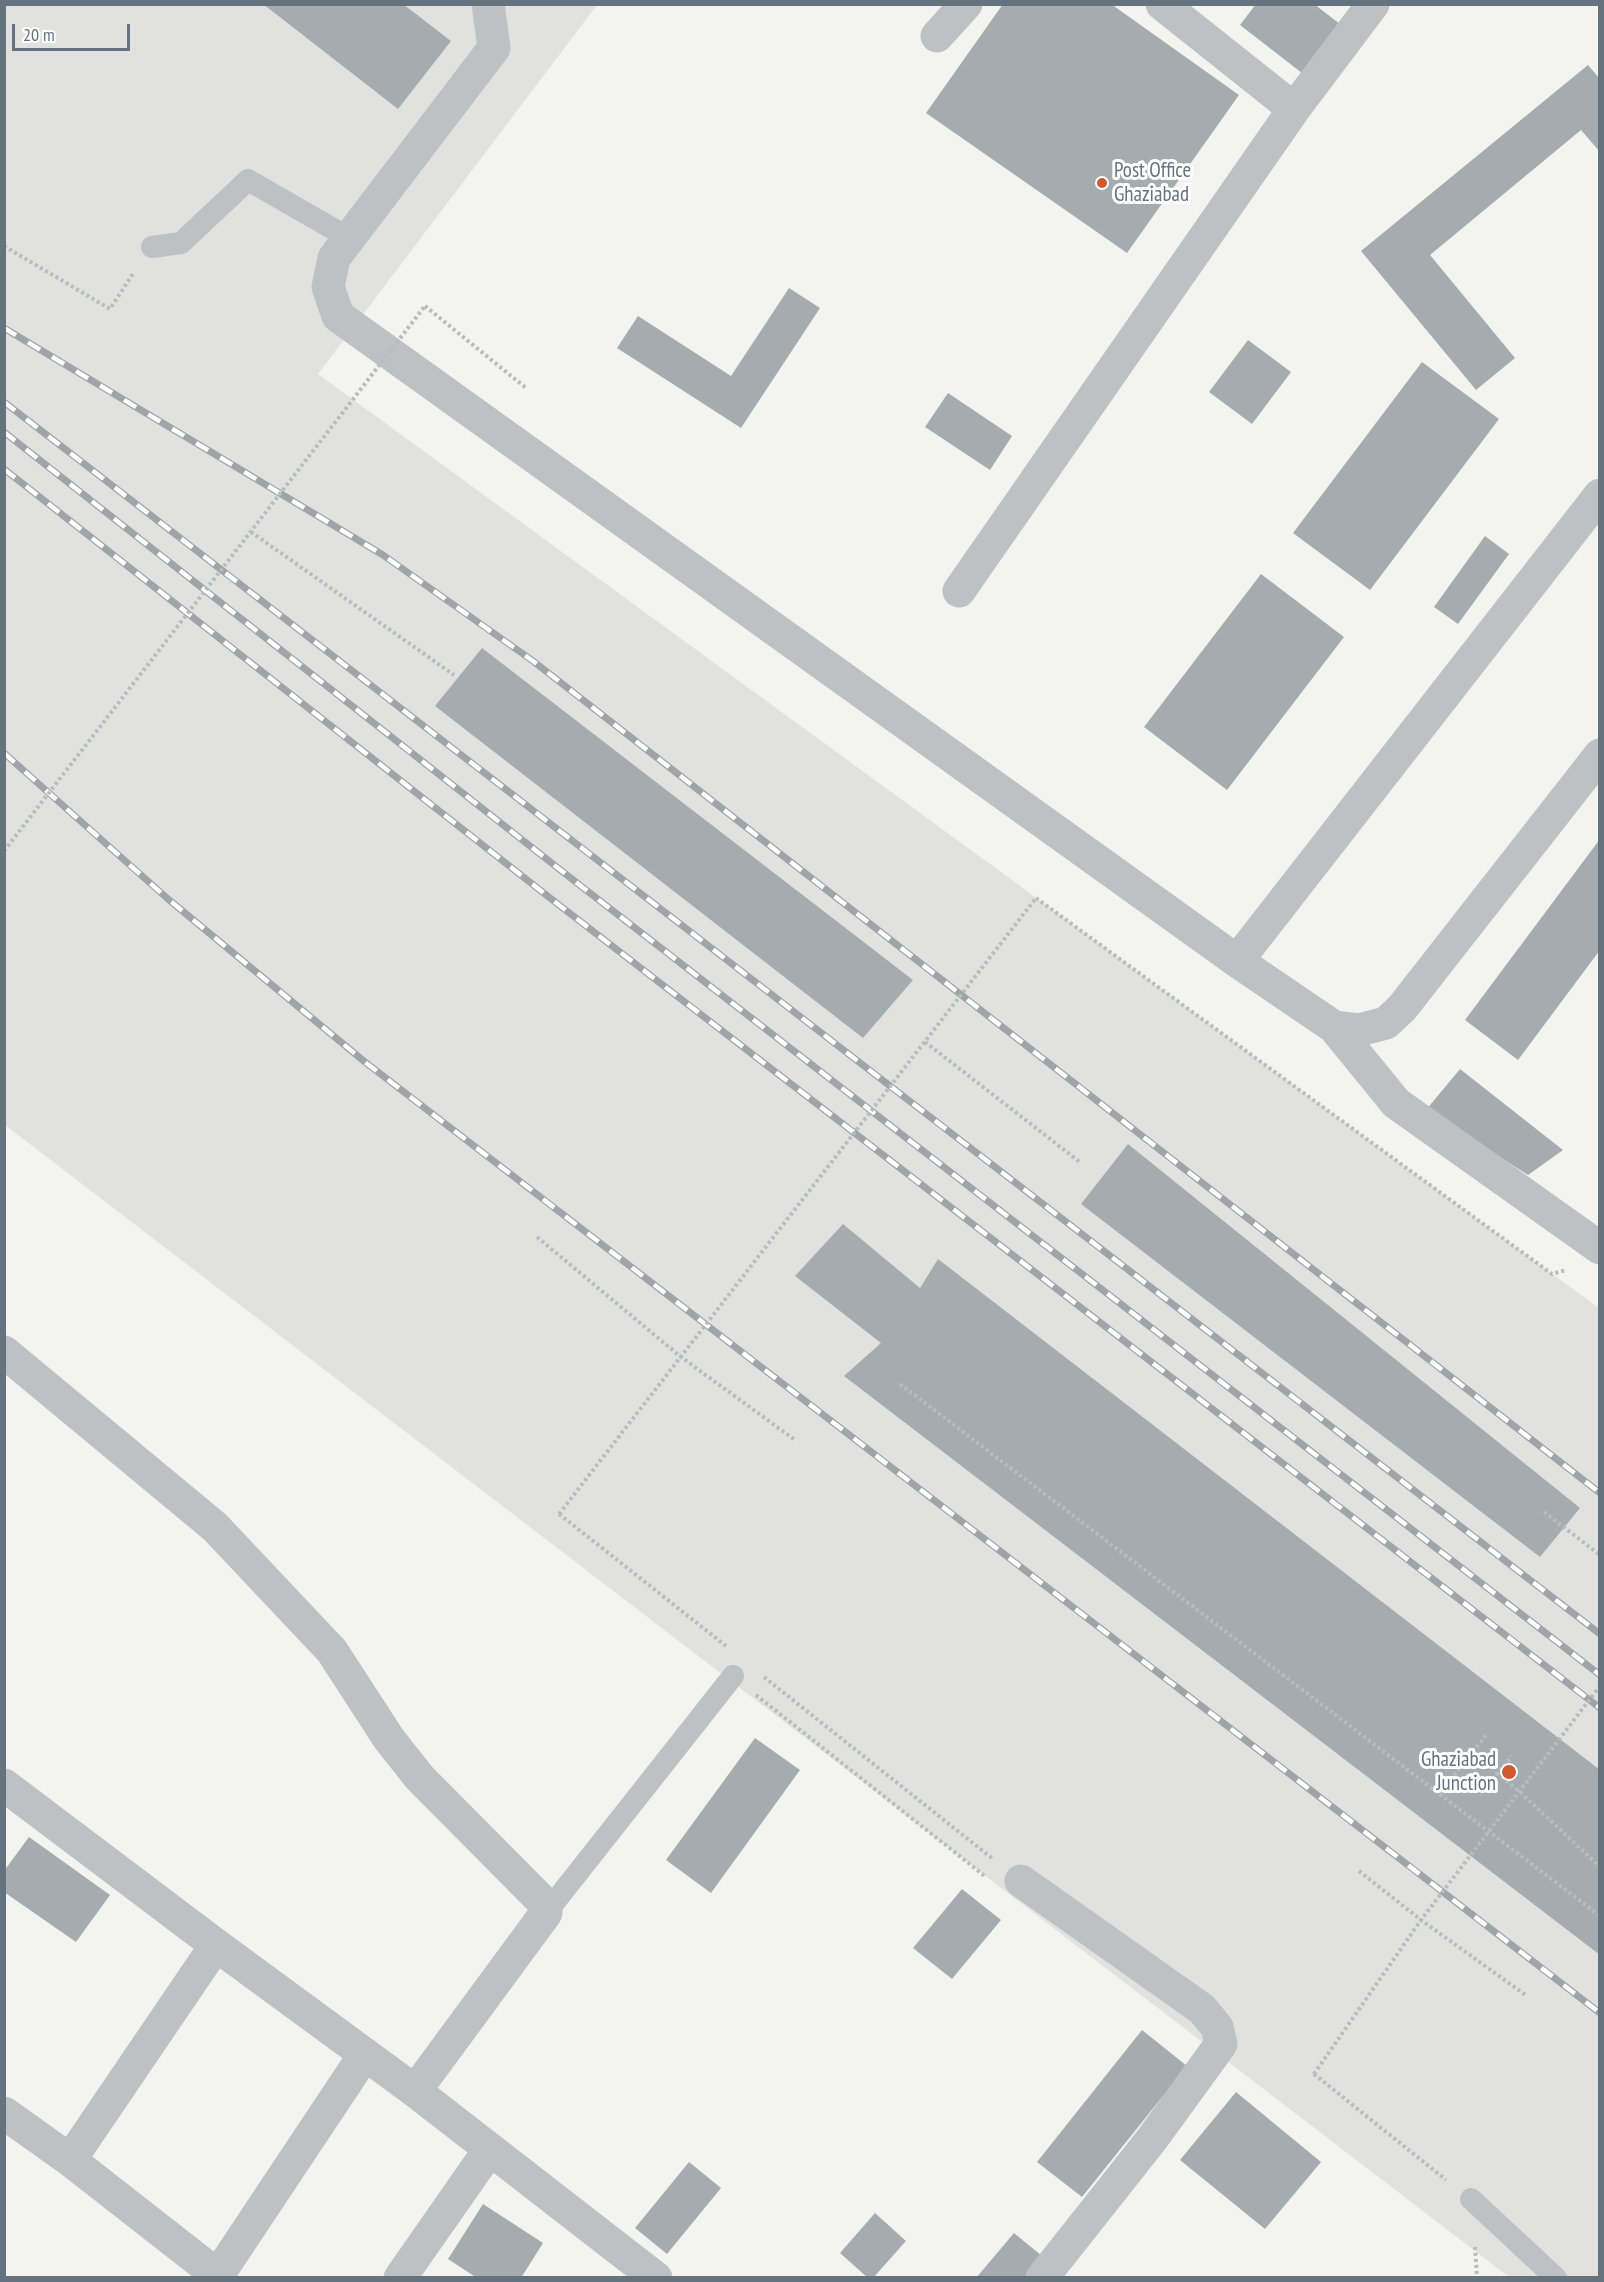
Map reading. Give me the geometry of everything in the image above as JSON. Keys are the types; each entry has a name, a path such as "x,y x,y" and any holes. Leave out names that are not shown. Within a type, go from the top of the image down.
{"street":[{"path":"488,4 494,48 334,258 328,287 338,316 1238,961 1334,1027 1396,1102 1599,1257"},
{"path":"937,36 966,4"},
{"path":"1162,4 1294,109"},
{"path":"959,591 1294,109 1373,4"},
{"path":"1238,961 1599,495"},
{"path":"1334,1027 1359,1030 1386,1023 1402,1008 1599,755"},
{"path":"4,1352 215,1527 332,1651 388,1739 441,1800 546,1905 546,1913 415,2091"},
{"path":"4,1785 415,2091 656,2277"},
{"path":"1021,1881 1202,2009 1217,2027 1221,2044 1152,2139 1041,2277"},
{"path":"70,2160 216,1945"},
{"path":"4,2113 70,2160 218,2277 365,2054"},
{"path":"400,2277 490,2149"}],"lane":[{"path":"152,247 181,243 248,180 350,238"},
{"path":"546,1913 733,1676"},
{"path":"1471,2199 1556,2277"}],"path":[{"path":"4,246 110,309 152,247"},
{"path":"4,851 425,306 526,388"},
{"path":"251,532 453,675"},
{"path":"735,1654 559,1514 1036,898 1552,1274 1599,1257"},
{"path":"925,1042 1081,1163"},
{"path":"537,1237 681,1357 795,1440"},
{"path":"900,1384 1599,1916"},
{"path":"1544,1512 1599,1555"},
{"path":"733,1676 1008,1894 1021,1881 762,1676"},
{"path":"1471,2199 1314,2074 1421,1920 1599,1686"},
{"path":"1439,1794 1488,1733"},
{"path":"1480,1793 1512,1756"},
{"path":"1497,1773 1520,1791 1599,1868"},
{"path":"1359,1871 1421,1920 1527,1996"}],"shaded area":[{"path":"4,5 597,5 318,374 1599,1308 1599,2277 1509,2277 5,1125"}],"building":[{"path":"263,4 403,4 451,41 398,109"},
{"name":"Post Office Ghaziabad","path":"1003,4 1111,4 1239,95 1127,253 926,113"},
{"path":"1256,4 1314,4 1349,31 1311,80 1240,25"},
{"path":"1588,65 1600,79 1600,152 1581,130 1430,255 1515,358 1476,390 1361,251"},
{"path":"789,288 820,308 741,428 617,348 638,316 731,376"},
{"path":"1248,340 1291,372 1252,424 1209,392"},
{"path":"1422,362 1499,419 1370,590 1293,533"},
{"path":"948,393 1012,436 990,470 925,427"},
{"path":"1485,536 1509,554 1458,624 1434,607"},
{"path":"1261,574 1344,637 1227,790 1144,727"},
{"path":"482,648 913,980 863,1038 435,706"},
{"path":"1600,839 1600,950 1518,1060 1465,1020"},
{"path":"1460,1069 1563,1150 1528,1175 1426,1110"},
{"path":"1128,1144 1580,1508 1540,1557 1081,1204"},
{"path":"843,1224 920,1288 938,1259 1600,1770 1600,1955 844,1376 881,1343 795,1276"},
{"path":"755,1738 800,1770 711,1893 666,1860"},
{"path":"29,1837 110,1895 76,1942 4,1892 4,1871"},
{"path":"962,1889 1001,1920 952,1979 913,1948"},
{"path":"1142,2030 1187,2066 1082,2197 1037,2162"},
{"path":"1236,2092 1321,2162 1265,2229 1180,2160"},
{"path":"689,2162 721,2188 667,2254 635,2228"},
{"path":"483,2204 543,2243 521,2278 477,2278 448,2259"},
{"path":"875,2213 906,2241 873,2278 868,2278 840,2253"},
{"path":"1014,2233 1042,2256 1024,2278 976,2278"}],"railway":[{"path":"4,328 383,555 533,661 1600,1493"},
{"path":"4,402 1600,1634"},
{"path":"4,432 577,883 1600,1675"},
{"path":"4,469 559,905 1600,1708"},
{"path":"4,753 168,899 365,1062 1600,2013"}],"place":[{"name":"Post Office Ghaziabad","path":"1102,183"},
{"name":"Ghaziabad Junction","path":"1509,1772"}]}
